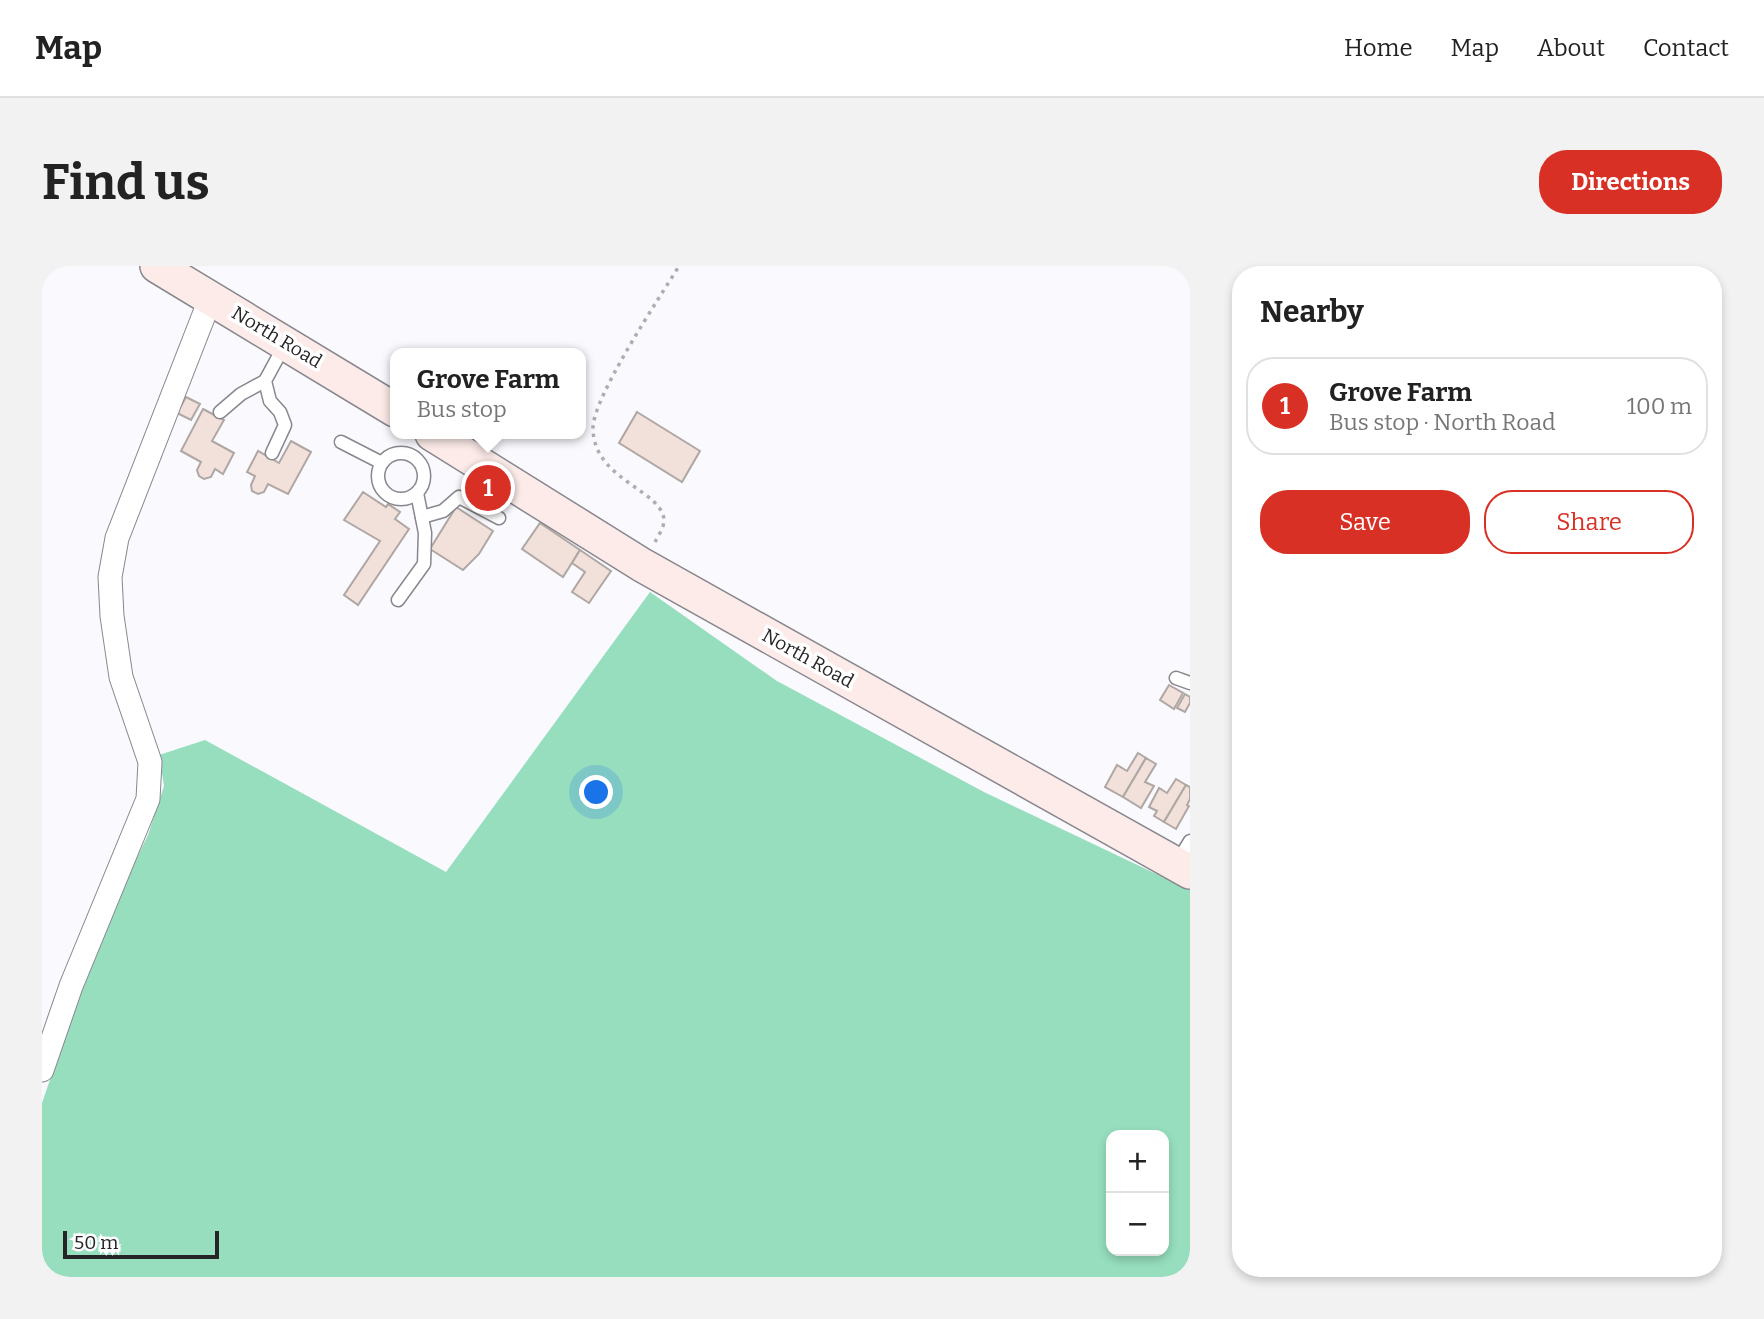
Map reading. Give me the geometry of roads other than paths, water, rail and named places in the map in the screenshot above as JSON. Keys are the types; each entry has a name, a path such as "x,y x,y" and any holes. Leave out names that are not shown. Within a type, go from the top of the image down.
{"main road":[{"name":"North Road","path":"157,266 390,407"},
{"name":"North Road","path":"420,445 1185,859"}],"street":[{"path":"42,1070 75,974 148,799 150,762 121,677 111,615 110,577 117,538 211,297"}],"lane":[{"path":"220,412 241,394 265,381 286,342"},
{"path":"265,381 270,401 280,412 285,425 272,453"},
{"path":"341,442 382,463"},
{"path":"420,445 420,463 424,473 423,484 417,493 402,499 386,493 378,479 382,463 395,454 420,445"},
{"path":"398,600 424,564 425,533 417,493"},
{"path":"422,517 443,511 459,496 499,519"},
{"path":"1176,678 1190,683"}],"place":[{"name":"Grove Farm","path":"488,488"}]}
